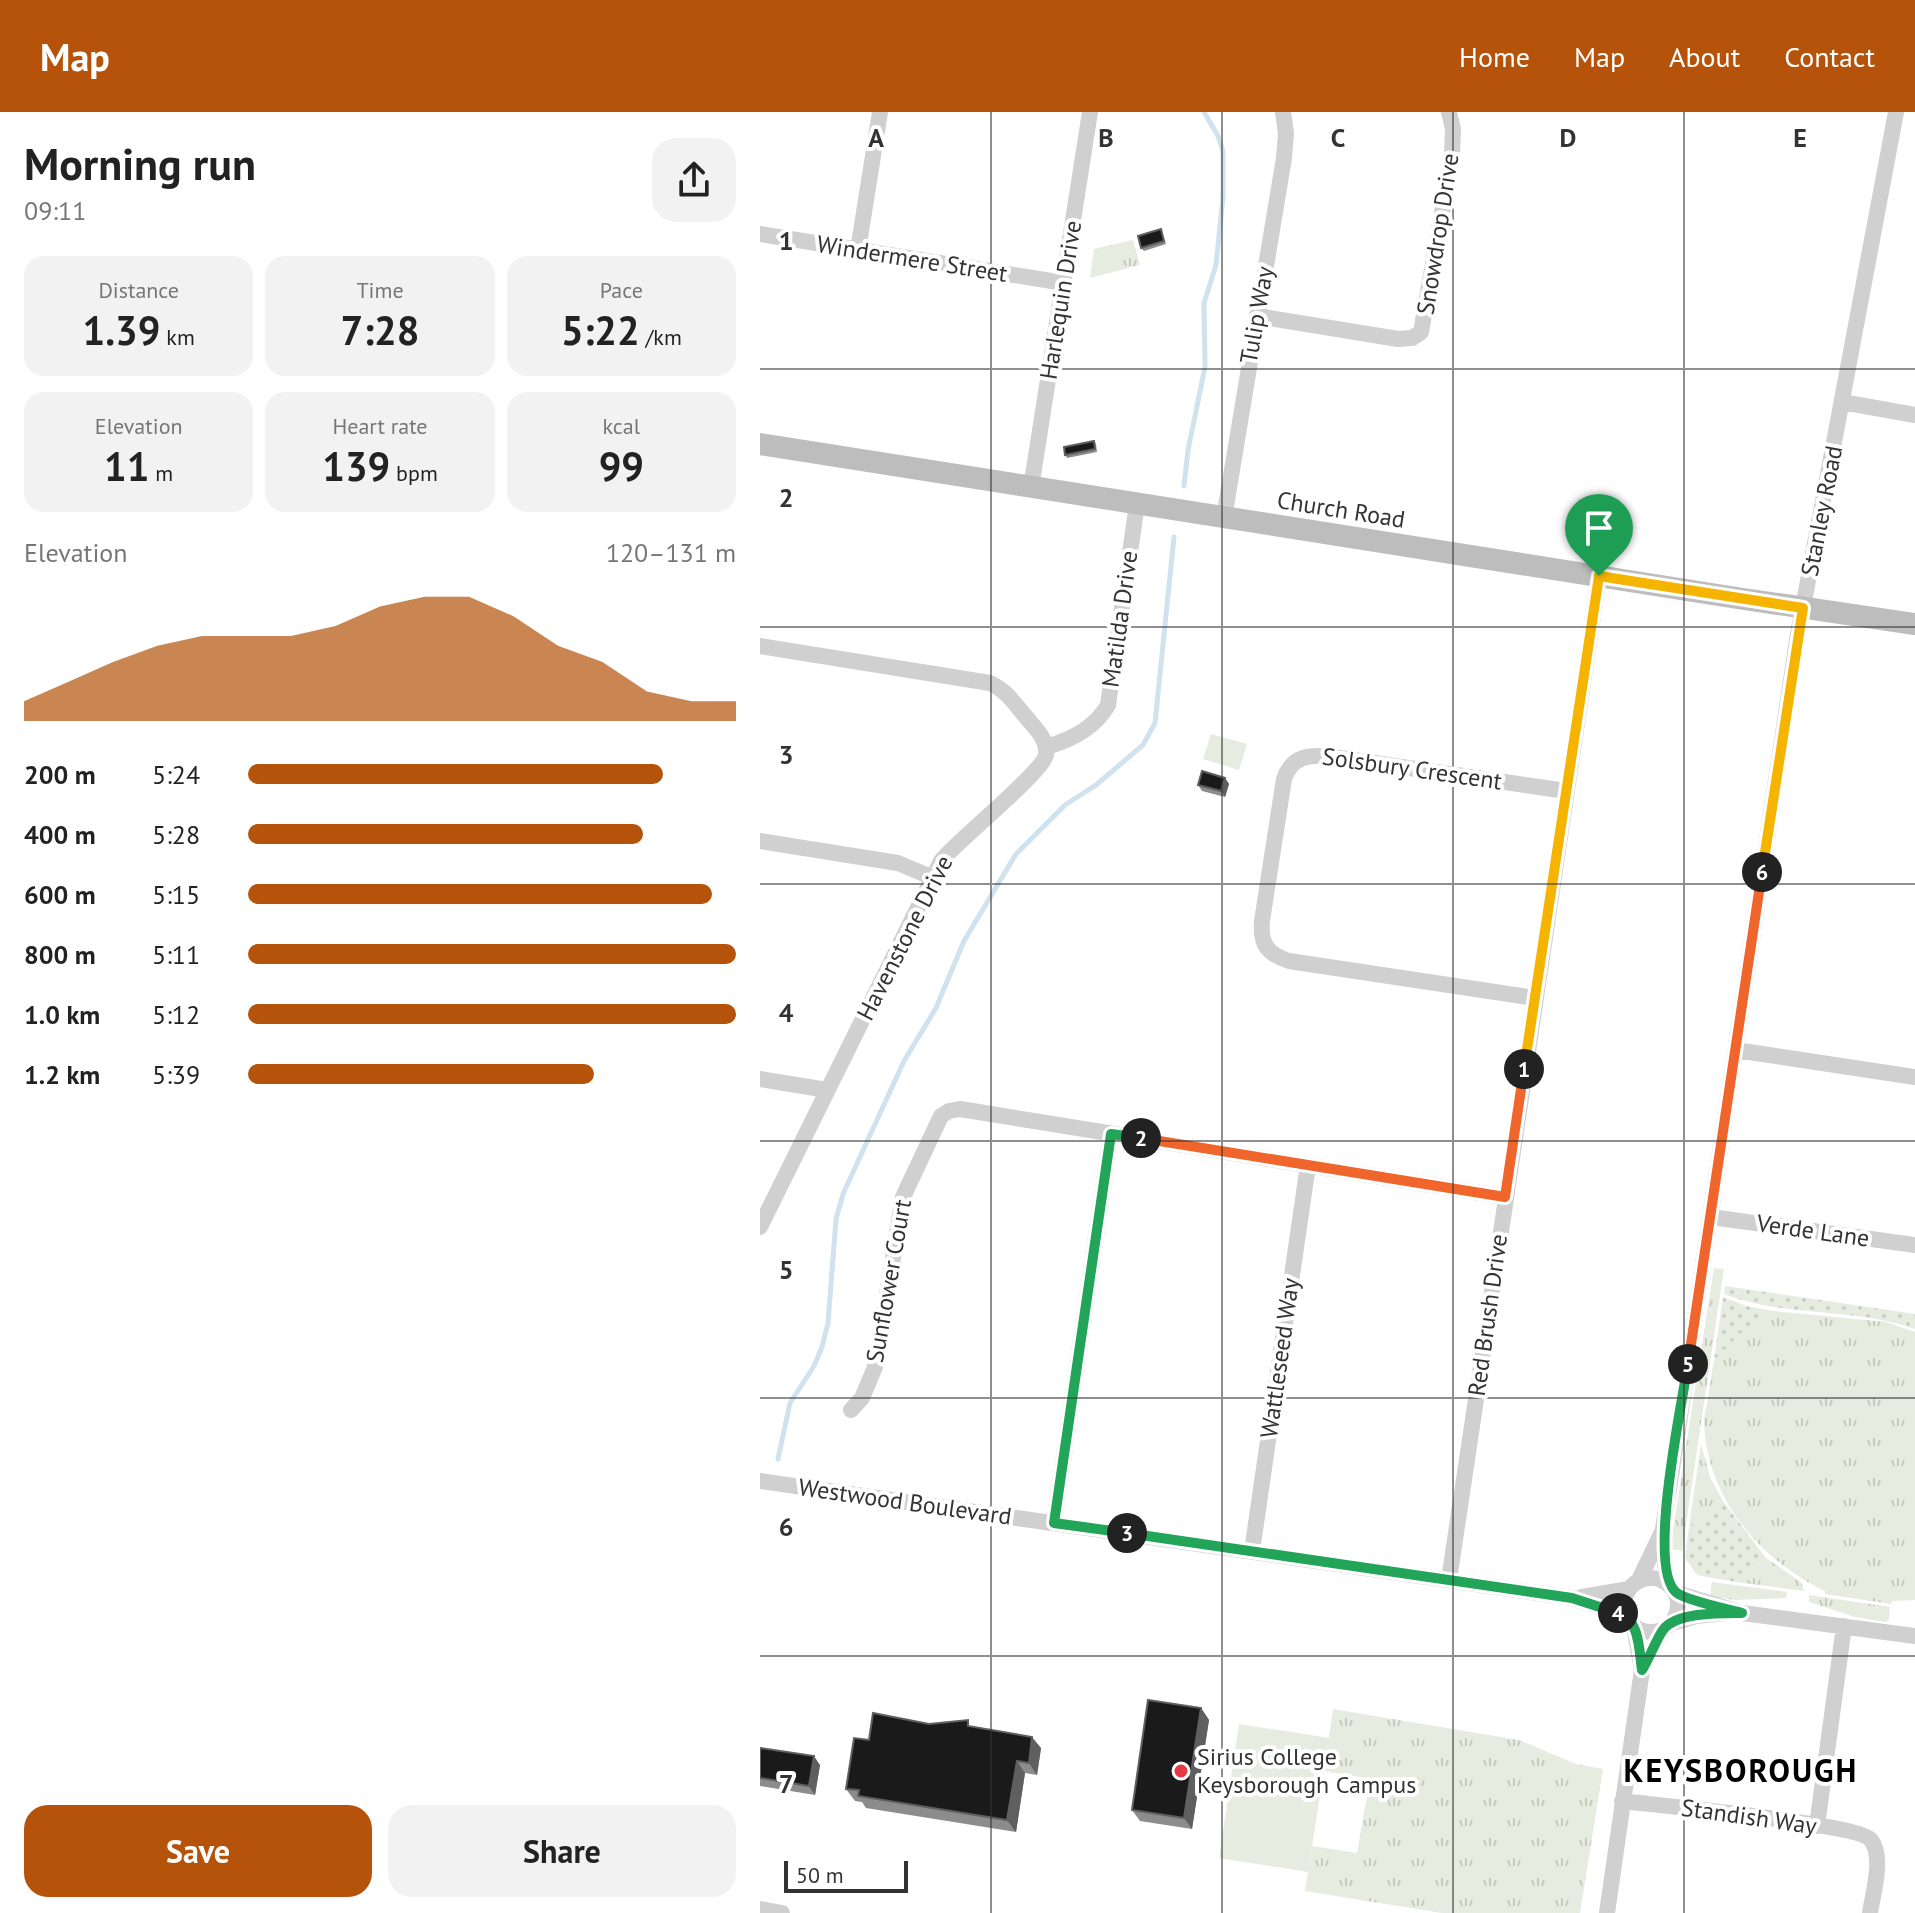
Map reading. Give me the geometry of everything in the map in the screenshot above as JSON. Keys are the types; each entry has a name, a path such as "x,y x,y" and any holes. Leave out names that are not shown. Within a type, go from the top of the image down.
{"main road":[{"name":"Church Road","path":"760,444 1915,624"}],"street":[{"path":"858,250 880,112"},
{"name":"Harlequin Drive","path":"1031,488 1090,112"},
{"name":"Tulip Way","path":"1224,518 1286,145 1283,112"},
{"name":"Snowdrop Drive","path":"1257,316 1398,339 1412,338 1421,332 1452,156 1453,129 1449,112"},
{"name":"Stanley Road","path":"1672,1588 1665,1565 1663,1529 1803,608 1896,112"},
{"name":"Windermere Street","path":"760,234 1064,283"},
{"path":"1842,402 1915,415"},
{"name":"Matilda Drive","path":"1046,747 1080,733 1108,705 1137,504"},
{"name":"Red Brush Drive","path":"1449,1580 1599,576"},
{"path":"760,646 990,683 1005,692 1040,733 1046,747"},
{"name":"Havenstone Drive","path":"760,1227 931,877 951,848 1038,771 1046,756 1046,747"},
{"name":"Solsbury Crescent","path":"1535,998 1289,961 1269,952 1263,944 1262,921 1284,779 1290,765 1303,757 1334,757 1566,791"},
{"path":"760,841 898,863 931,877"},
{"path":"1736,1050 1915,1077"},
{"path":"760,1079 827,1090"},
{"name":"Sunflower Court","path":"851,1410 862,1398 875,1367 903,1197 937,1122 949,1111 960,1109 1111,1134"},
{"path":"1054,1523 1111,1134 1505,1197"},
{"name":"Wattleseed Way","path":"1252,1551 1308,1165"},
{"name":"Verde Lane","path":"1711,1217 1915,1245"},
{"name":"Westwood Boulevard","path":"760,1481 1572,1598 1630,1620"},
{"name":"Stanley Road","path":"1634,1585 1663,1529"},
{"path":"1642,1670 1624,1606 1634,1585 1654,1577 1672,1588 1742,1613"},
{"name":"Westwood Boulevard","path":"1572,1598 1598,1596 1634,1585"},
{"path":"1607,1913 1642,1670 1678,1609 1672,1588"},
{"path":"1630,1620 1648,1632 1706,1614 1742,1613 1915,1636"},
{"path":"1817,1826 1844,1626"},
{"name":"Standish Way","path":"1622,1801 1860,1833 1872,1841 1876,1858 1870,1913"},
{"path":"760,1909 782,1913"}],"green space":[{"path":"1133,240 1140,265 1090,278 1094,249"},
{"path":"1211,734 1247,744 1239,770 1203,759"},
{"path":"1714,1268 1724,1269 1682,1551 1670,1549"},
{"path":"1725,1286 1915,1314 1915,1329 1868,1318 1747,1301 1724,1294"},
{"path":"1723,1297 1746,1306 1773,1311 1739,1334 1714,1360"},
{"path":"1773,1311 1886,1322 1915,1332 1915,1600 1892,1601 1891,1604 1825,1594 1825,1591 1778,1562 1740,1523 1726,1500 1707,1450 1704,1423 1713,1366 1723,1347"},
{"path":"1701,1444 1710,1477 1723,1501 1689,1527"},
{"path":"1723,1501 1766,1558 1736,1582 1697,1575 1685,1558 1689,1527"},
{"path":"1766,1558 1801,1582 1804,1591 1736,1582"},
{"path":"1712,1582 1787,1592 1786,1598 1734,1600 1710,1596"},
{"path":"1809,1595 1890,1607 1889,1619 1886,1622 1855,1617 1809,1602"},
{"path":"1333,1709 1519,1740 1576,1764 1603,1769 1580,1913 1442,1913 1305,1891 1312,1846 1357,1853 1370,1779 1324,1771"},
{"path":"1239,1724 1329,1738 1308,1872 1219,1858"}],"building":[{"path":"1161,229 1164,241 1141,248 1138,236"},
{"path":"1094,441 1095,449 1065,455 1064,447"},
{"path":"1202,771 1225,778 1221,791 1198,785"},
{"path":"1148,1700 1201,1708 1184,1818 1132,1810"},
{"path":"873,1713 929,1724 968,1720 968,1726 1032,1737 1029,1763 1017,1761 1007,1820 858,1796 859,1790 846,1789 854,1738 869,1740"},
{"path":"760,1748 814,1756 809,1786 760,1778"}],"waterway":[{"path":"1184,486 1205,367 1204,303 1216,265 1223,197 1223,151 1204,112"},
{"path":"778,1459 790,1403 814,1366 828,1323 836,1219 843,1194 904,1061 936,1008 964,941 1016,854 1065,805 1096,785 1143,745 1155,723 1174,537"}],"place":[{"name":"Sirius College Keysborough Campus","path":"1181,1771"}],"district":[{"name":"KEYSBOROUGH","path":"1741,1771"}],"route":[{"path":"1599,576 1803,608 1663,1529 1665,1565 1669,1583 1676,1593 1742,1613 1706,1614 1672,1623 1663,1629 1642,1670 1634,1626 1626,1615 1572,1598 1054,1523 1111,1134 1505,1197 1599,576"}]}
